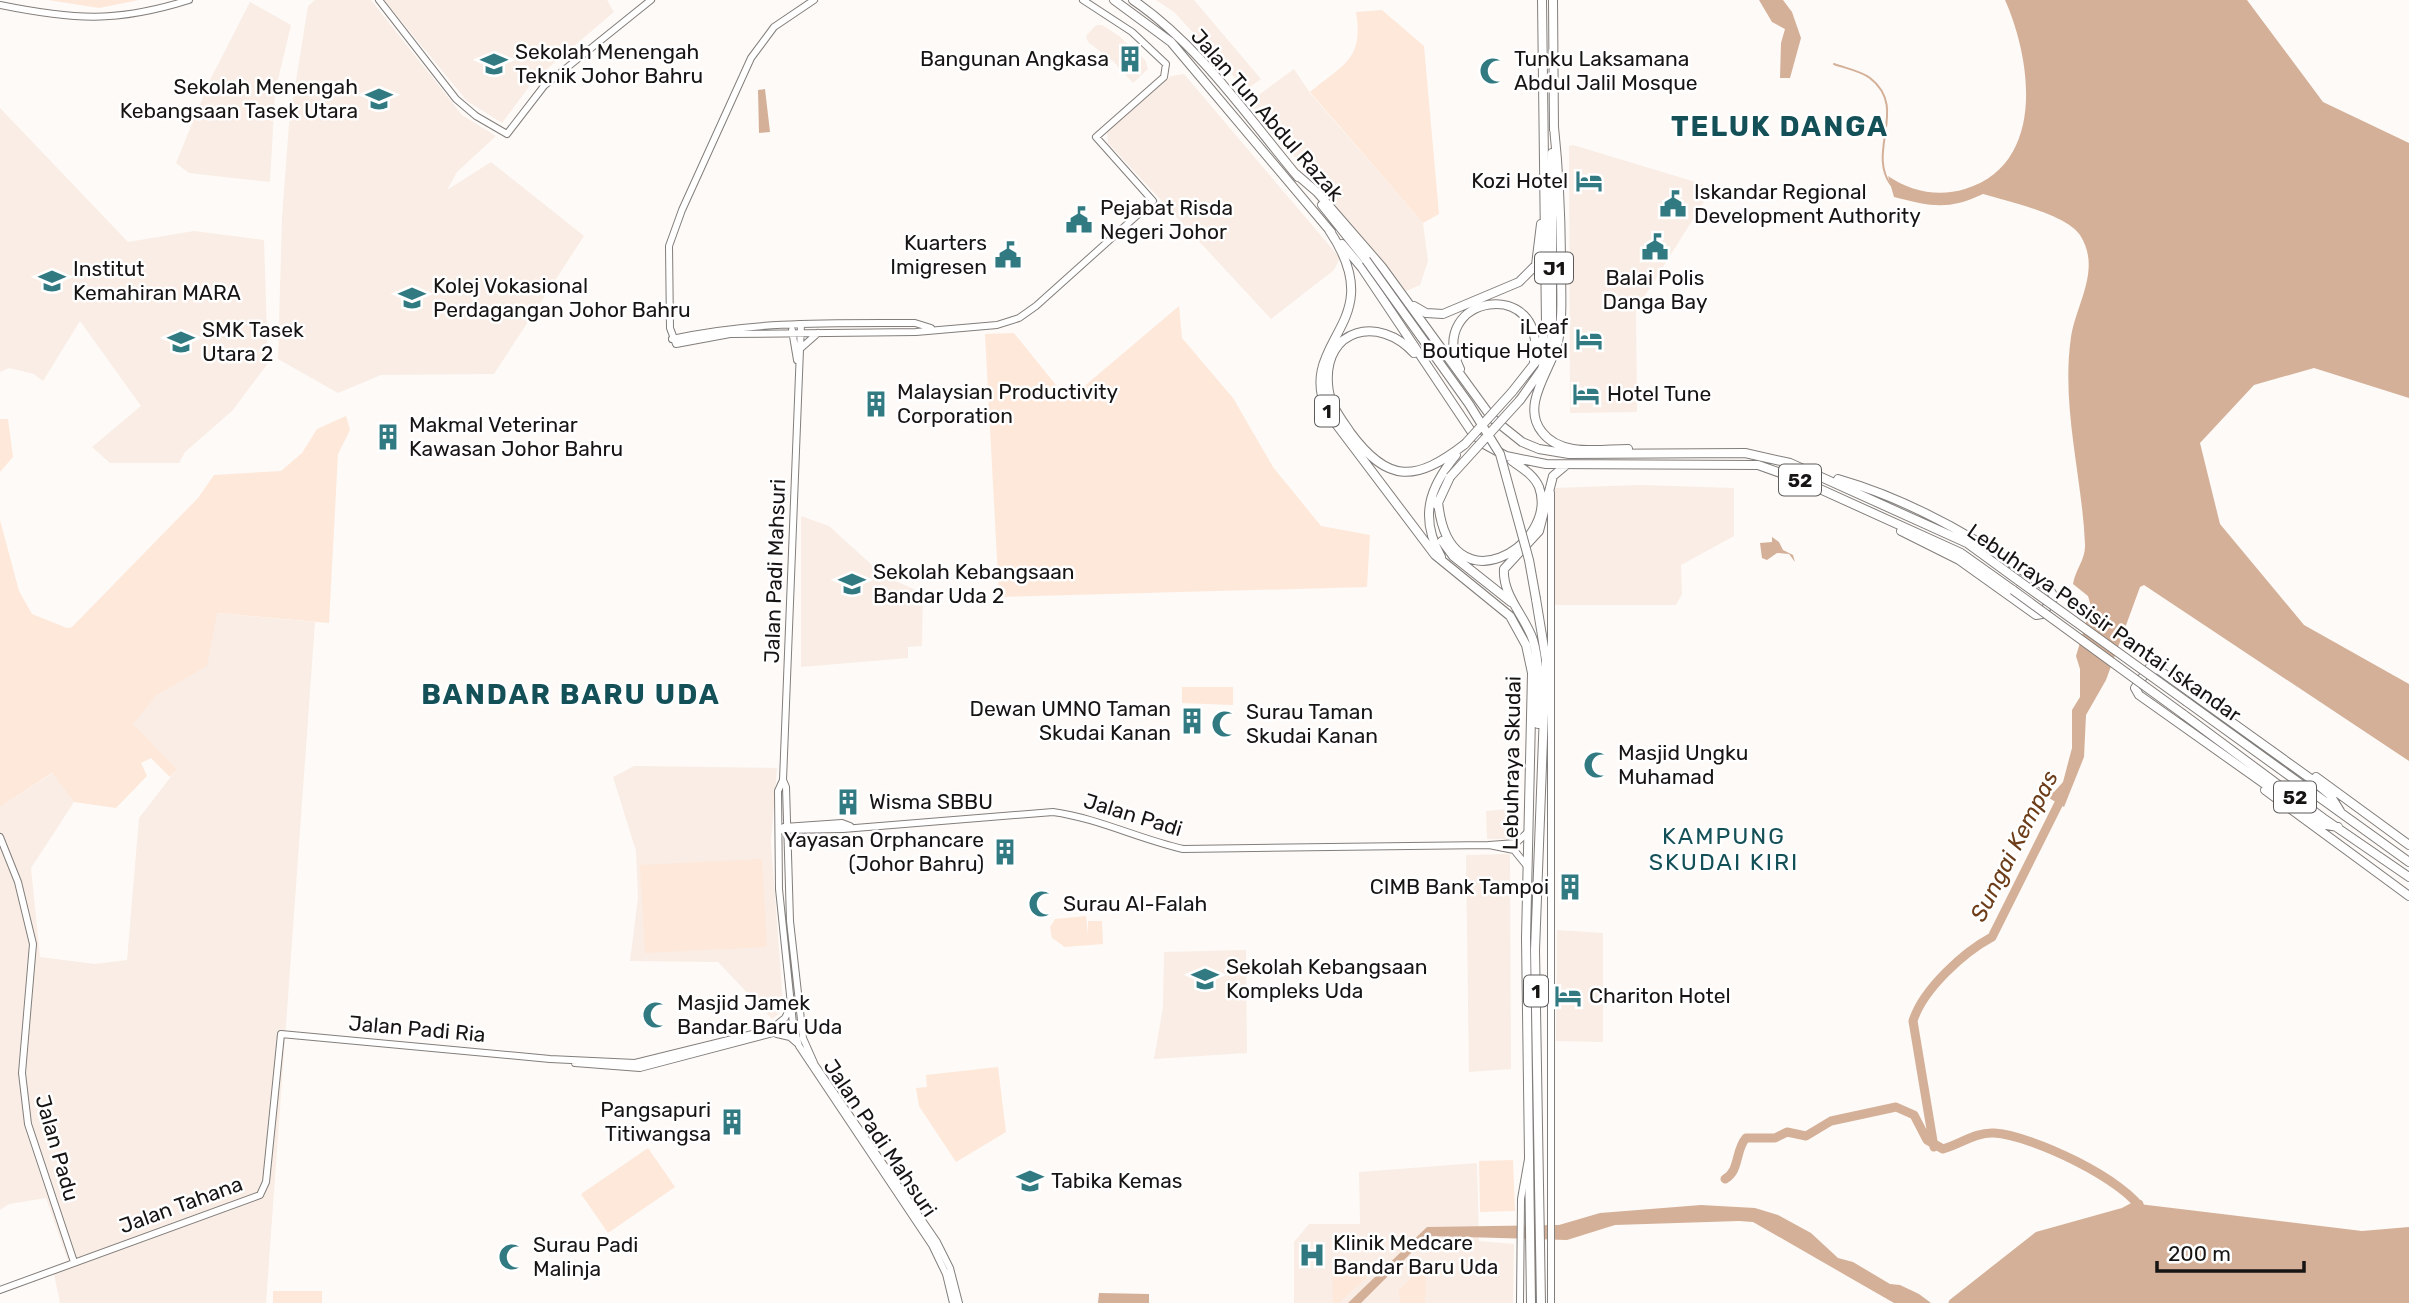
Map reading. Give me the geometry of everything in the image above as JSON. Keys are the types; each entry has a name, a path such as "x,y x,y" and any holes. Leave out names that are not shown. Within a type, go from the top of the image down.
{"highway":[{"name":"Jalan Tun Abdul Razak","path":"1114,0 1171,42 1329,230"},
{"name":"Jalan Tun Abdul Razak","path":"1133,0 1172,32 1215,77 1366,260"},
{"name":"J1","path":"1465,444 1533,367 1544,345 1546,325 1542,0"},
{"name":"J1","path":"1438,501 1450,477 1520,400 1542,369 1552,336 1553,0"},
{"path":"1554,127 1560,194 1561,316 1554,356 1535,399 1535,417 1541,432 1564,447 1663,453"},
{"name":"Lebuhraya Pesisir Pantai Iskandar","path":"1296,174 1351,230 1469,386 1506,430 1539,449 1569,454 1745,453 1790,463 1966,543 2409,860"},
{"path":"1402,295 1421,311 1437,315 1503,291 1524,279 1538,258 1544,198"},
{"name":"Lebuhraya Pesisir Pantai Iskandar","path":"1329,230 1362,268 1471,431 1493,450 1530,462 1758,465 1883,516 1961,552 2408,877"},
{"name":"Lebuhraya Skudai","path":"1329,230 1346,259 1353,284 1350,309 1324,361 1320,381 1324,406 1340,432 1446,566 1510,616 1529,656 1532,673 1527,866 1530,1152 1535,1217"},
{"name":"Lebuhraya Skudai","path":"1366,260 1469,404 1500,454 1529,560 1536,599 1546,660 1535,950 1535,1217 1541,1303"},
{"path":"1469,386 1454,353 1454,333 1465,315 1488,303 1508,305 1527,318 1535,340 1533,367"},
{"path":"1426,365 1397,338 1382,330 1369,330 1345,339 1330,365 1328,383 1331,403 1375,461 1392,470 1407,473 1432,467 1465,444"},
{"path":"1446,566 1432,537 1427,514 1428,501 1441,473 1465,444"},
{"path":"1438,501 1441,530 1458,551 1486,561 1508,555 1531,532 1541,506 1535,480 1506,456"},
{"path":"1541,765 1538,752 1536,657 1520,612 1504,584 1504,569 1539,531 1556,471 1572,464"},
{"path":"1814,473 1885,496 1974,538 2050,590 2054,597 2052,602 2042,614 2036,615 1959,560 1890,525 1883,516"},
{"path":"1438,501 1435,520 1447,550 1520,612"},
{"path":"2338,827 2321,824 2139,695 2135,688 2149,668 2153,667 2409,845"},
{"path":"2244,729 2330,795 2340,811"},
{"path":"2261,782 2272,797 2409,896"},
{"name":"Lebuhraya Skudai","path":"1531,1303 1536,1254"}],"street":[{"path":"0,5 63,17 113,18 139,15 189,0"},
{"path":"379,0 456,99 476,116 507,134 544,86 651,0"},
{"path":"672,339 669,246 682,210 751,58 774,27 814,0"},
{"path":"672,339 680,344 730,334 916,332 932,328 997,325 1019,318 1153,201 1096,136 1164,77 1166,70 1163,58 1132,32 1083,0"},
{"path":"672,339 714,329 792,324 915,323 932,328"},
{"name":"Jalan Padi Mahsuri","path":"792,324 792,333 798,348"},
{"name":"Jalan Padi Mahsuri","path":"801,324 798,348 792,603 778,867 791,1004 799,1046 811,1068 932,1245 946,1275 953,1303"},
{"path":"779,334 798,348 820,332"},
{"path":"1551,491 1551,1303"},
{"path":"778,867 785,829 781,783"},
{"name":"Jalan Padi Mahsuri","path":"781,783 787,806 786,889 803,1038 816,1065 937,1242 950,1268 959,1303"},
{"path":"787,806 793,820 802,825"},
{"name":"Jalan Padi","path":"785,829 851,827 1053,812 1072,815 1150,842 1183,849 1489,845 1516,843 1528,832"},
{"name":"Jalan Padi","path":"785,829 802,825 842,823 851,827"},
{"name":"Jalan Padu","path":"0,837 14,871 28,918 34,951 22,1073 23,1094 36,1150 74,1262"},
{"name":"Jalan Padi","path":"1489,845 1514,850 1527,866"},
{"path":"797,989 795,1026 803,1038"},
{"path":"771,1032 785,1018 791,1004"},
{"name":"Jalan Padi Ria","path":"281,1034 550,1059 639,1063 795,1026"},
{"path":"771,1032 790,1037 799,1046"},
{"name":"Jalan Tahana","path":"0,1290 252,1199 262,1192 281,1034"},
{"path":"1520,1303 1522,1183 1530,1152"}],"shaded area":[{"path":"48,0 139,0 99,8"},
{"name":"Kolej Vokasional Perdagangan Johor Bahru","path":"315,0 371,0 462,115 496,136 457,172 447,190 491,162 584,236 494,374 381,375 338,393 278,359 282,218 289,124 308,6"},
{"name":"Sekolah Menengah Teknik Johor Bahru","path":"384,0 607,0 614,12 534,80 502,123 467,101"},
{"path":"1156,0 1194,0 1261,79 1246,90 1174,12"},
{"path":"1759,0 1783,0 1792,12 1801,38 1790,78 1780,78 1781,43 1785,29 1772,22"},
{"path":"2005,0 2247,0 2323,102 2409,143 2409,398 2314,368 2254,385 2200,443 2220,524 2304,625 2409,684 2409,761 2144,585 2140,587 2106,680 2086,715 2084,757 2064,807 2044,795 2054,792 2063,782 2072,748 2072,710 2080,697 2080,669 2076,656 2091,606 2088,596 2073,584 2084,555 2085,544 2069,389 2071,337 2088,274 2086,248 2073,227 2035,209 1983,194 1949,205 1907,200 1894,197 1888,176 1916,189 1945,193 1965,189 1991,176 2009,157 2020,134 2026,108 2026,80 2022,52"},
{"path":"250,2 291,25 275,92 270,182 189,173 176,163 210,80"},
{"path":"1382,10 1424,46 1439,214 1423,223 1310,92 1341,67 1354,51 1358,28 1356,12"},
{"path":"1096,25 1102,25 1119,36 1145,60 1148,69 1133,83 1113,61 1088,42 1086,36"},
{"path":"1294,69 1310,93 1423,223 1428,261 1420,285 1406,291 1249,102"},
{"path":"1184,74 1340,258 1334,270 1271,319 1108,143 1107,132 1171,76"},
{"path":"765,89 770,132 759,133 758,90"},
{"name":"SMK Tasek Utara 2","path":"0,108 128,242 194,231 264,240 268,363 232,411 185,452 179,463 110,463 92,447 141,406 80,321 43,381 34,374 9,368 0,372"},
{"path":"1569,146 1702,184 1707,191 1707,197 1636,310 1637,412 1570,413"},
{"path":"1179,306 1182,338 1233,398 1273,467 1321,526 1370,535 1367,587 999,597 985,334 1014,333 1068,400"},
{"path":"346,416 350,430 338,454 329,623 217,613 207,666 157,695 133,724 177,769 170,777 151,758 141,763 147,776 116,808 74,802 52,773 0,807 0,520 19,591 32,614 67,628 72,627 198,498 214,475 281,471 302,453 317,429"},
{"path":"0,419 8,419 13,457 0,472"},
{"path":"1641,485 1734,488 1734,536 1681,565 1682,594 1676,605 1555,605 1553,488"},
{"name":"Sekolah Kebangsaan Bandar Uda 2","path":"801,516 829,526 884,576 923,593 922,646 908,647 908,658 801,667"},
{"path":"1772,537 1779,542 1783,550 1793,555 1795,562 1789,554 1777,553 1767,560 1762,558 1760,543 1772,542"},
{"path":"216,613 315,622 266,1303 60,1303 54,1274 70,1267 46,1198 9,1204 0,1210 0,807 53,773 74,802 31,868 40,957 95,964 127,960 139,818 177,769 132,724 157,695 206,666"},
{"path":"1182,687 1233,687 1233,705 1182,703"},
{"path":"634,766 777,768 771,842 783,1003 779,1014 772,1019 718,962 630,961 638,898 636,851 613,777"},
{"path":"1507,809 1507,839 1487,839 1486,811"},
{"path":"1510,854 1511,1069 1469,1072 1466,855"},
{"path":"762,859 767,947 645,953 640,865"},
{"path":"1086,916 1088,935 1088,921 1102,921 1103,944 1065,947 1052,938 1050,927 1055,919"},
{"path":"1557,930 1603,933 1603,1042 1556,1041"},
{"name":"Sekolah Kebangsaan Kompleks Uda","path":"1246,950 1247,1053 1154,1059 1163,1007 1164,952"},
{"path":"998,1067 1006,1132 956,1162 919,1106 916,1088 927,1087 926,1075"},
{"path":"648,1148 675,1187 608,1233 581,1194"},
{"path":"1513,1160 1515,1211 1480,1212 1479,1161"},
{"path":"1477,1163 1479,1241 1514,1244 1513,1303 1294,1303 1294,1242 1309,1224 1360,1224 1359,1172"},
{"path":"2139,1204 2362,1231 2409,1227 2409,1303 1953,1303 2038,1236 2124,1212"},
{"path":"1701,1205 1755,1208 1778,1215 1811,1233 1838,1258 1853,1262 1890,1284 1900,1285 1919,1294 1931,1303 1894,1303 1753,1222 1739,1221 1615,1225 1567,1240 1428,1236 1361,1303 1348,1303 1427,1227 1559,1225 1600,1213"},
{"path":"1336,1262 1383,1262 1339,1303 1333,1303 1332,1266"},
{"path":"1426,1264 1425,1303 1400,1303 1399,1290"},
{"path":"273,1291 322,1291 322,1303 273,1303"},
{"path":"1099,1293 1149,1294 1149,1303 1098,1303"}],"waterway":[{"path":"1834,64 1870,78 1881,90 1887,116 1883,158 1891,185"},
{"name":"Sungai Kempas","path":"1934,1147 1913,1021 1935,984 1969,952 1992,937 2063,795"},
{"path":"1725,1179 1733,1171 1746,1138 1775,1138 1787,1132 1806,1136 1831,1121 1896,1107 1914,1115 1927,1140 1943,1149 1974,1136 1994,1133 2053,1150 2119,1187 2144,1213"},
{"path":"1953,1303 2038,1236 2124,1212 2139,1204"}],"place":[{"name":"Bangunan Angkasa","path":"1130,59"},
{"name":"Sekolah Menengah Teknik Johor Bahru","path":"494,64"},
{"name":"Tunku Laksamana Abdul Jalil Mosque","path":"1493,71"},
{"name":"Sekolah Menengah Kebangsaan Tasek Utara","path":"379,99"},
{"name":"Kozi Hotel","path":"1589,181"},
{"name":"Iskandar Regional Development Authority","path":"1673,204"},
{"name":"Pejabat Risda Negeri Johor","path":"1079,220"},
{"name":"Balai Polis Danga Bay","path":"1655,247"},
{"name":"Kuarters Imigresen","path":"1008,255"},
{"name":"Institut Kemahiran MARA","path":"52,281"},
{"name":"Kolej Vokasional Perdagangan Johor Bahru","path":"412,298"},
{"name":"iLeaf Boutique Hotel","path":"1589,339"},
{"name":"SMK Tasek Utara 2","path":"181,342"},
{"name":"Hotel Tune","path":"1586,394"},
{"name":"Malaysian Productivity Corporation","path":"876,404"},
{"name":"Makmal Veterinar Kawasan Johor Bahru","path":"388,437"},
{"name":"Sekolah Kebangsaan Bandar Uda 2","path":"852,584"},
{"name":"Dewan UMNO Taman Skudai Kanan","path":"1192,721"},
{"name":"Surau Taman Skudai Kanan","path":"1225,724"},
{"name":"Masjid Ungku Muhamad","path":"1597,765"},
{"name":"Wisma SBBU","path":"848,802"},
{"name":"Yayasan Orphancare (Johor Bahru)","path":"1005,852"},
{"name":"CIMB Bank Tampoi","path":"1570,887"},
{"name":"Surau Al-Falah","path":"1042,904"},
{"name":"Sekolah Kebangsaan Kompleks Uda","path":"1205,979"},
{"name":"Chariton Hotel","path":"1568,996"},
{"name":"Masjid Jamek Bandar Baru Uda","path":"656,1015"},
{"name":"Pangsapuri Titiwangsa","path":"732,1122"},
{"name":"Tabika Kemas","path":"1030,1181"},
{"name":"Klinik Medcare Bandar Baru Uda","path":"1312,1255"},
{"name":"Surau Padi Malinja","path":"512,1257"}],"district":[{"name":"TELUK DANGA","path":"1780,126"},
{"name":"BANDAR BARU UDA","path":"571,694"},
{"name":"KAMPUNG SKUDAI KIRI","path":"1724,849"}]}
